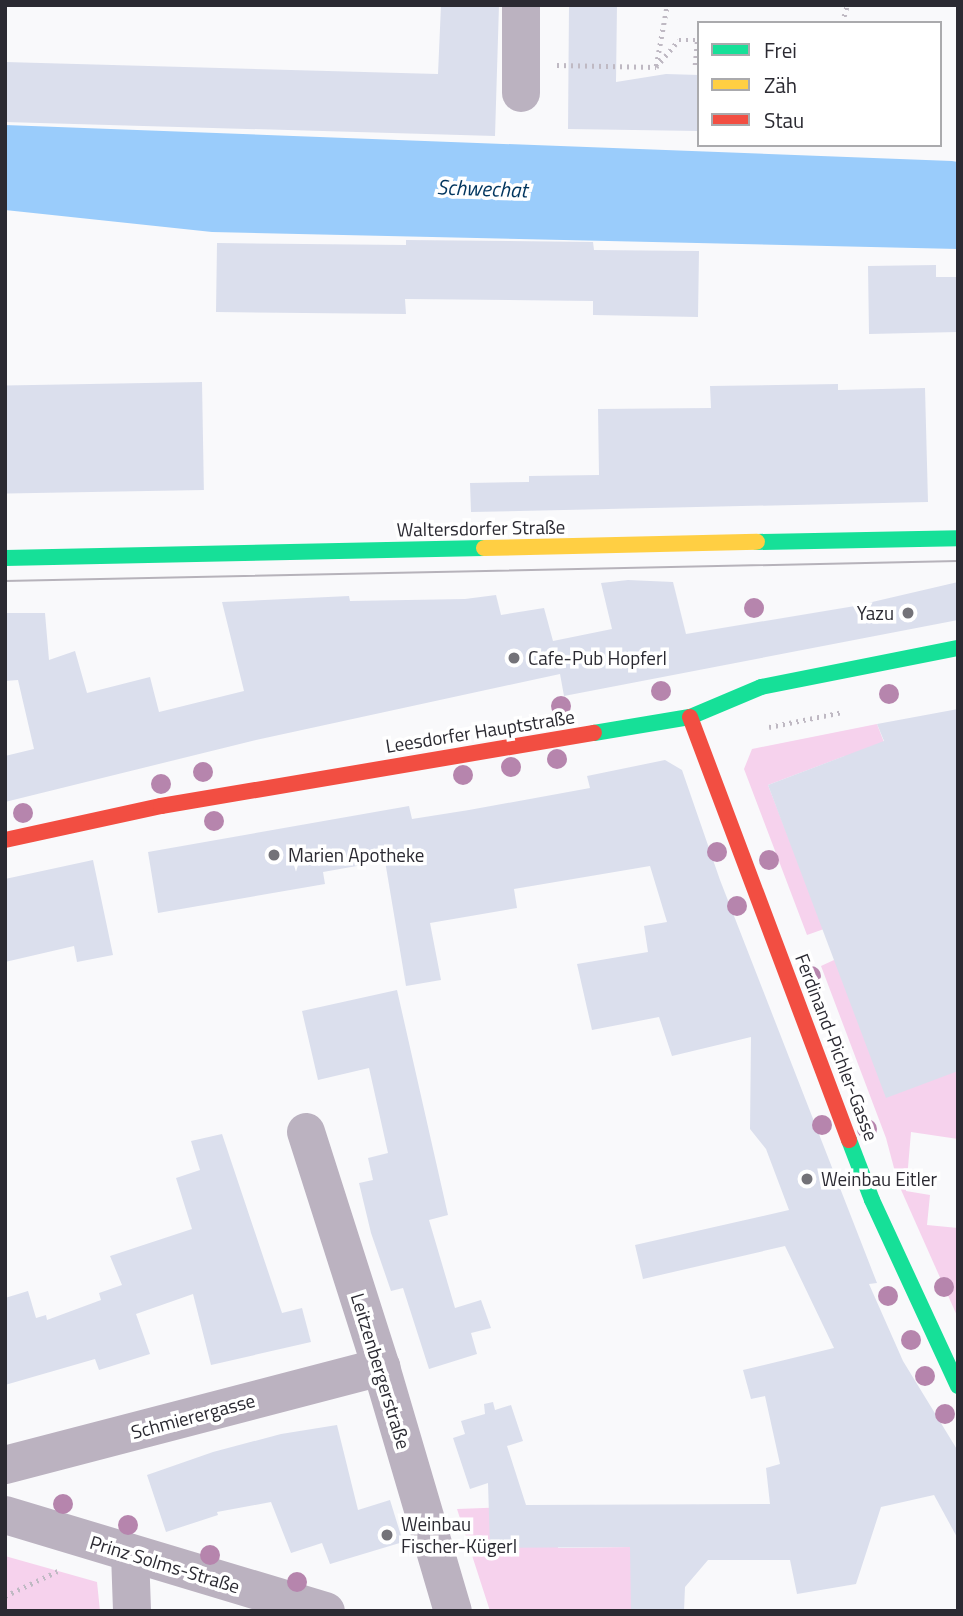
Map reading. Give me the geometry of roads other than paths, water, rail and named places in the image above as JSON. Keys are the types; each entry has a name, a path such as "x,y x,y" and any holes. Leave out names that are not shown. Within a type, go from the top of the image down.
{"street":[{"path":"521,5 521,79"},
{"name":"Waltersdorfer Straße","path":"5,558 958,538"},
{"name":"Leesdorfer Hauptstraße","path":"5,839 161,806 691,717 761,687 958,648"},
{"name":"Ferdinand-Pichler-Gasse","path":"691,717 872,1200 958,1386"},
{"name":"Leitzenbergerstraße","path":"306,1132 381,1367 453,1611"},
{"name":"Schmierergasse","path":"5,1465 381,1367"},
{"name":"Prinz Solms-Straße","path":"5,1516 130,1553 294,1608"},
{"path":"130,1553 132,1611"}],"water":[{"name":"Schwechat","path":"5,125 952,161 958,162 958,249 212,232 5,210"}],"tram line":[{"path":"5,581 958,561"}],"place":[{"name":"Yazu","path":"908,613"},
{"name":"Cafe-Pub Hopferl","path":"514,658"},
{"name":"Marien Apotheke","path":"274,855"},
{"name":"Weinbau Eitler","path":"807,1179"},
{"name":"Weinbau Fischer-Kügerl","path":"387,1535"}]}
